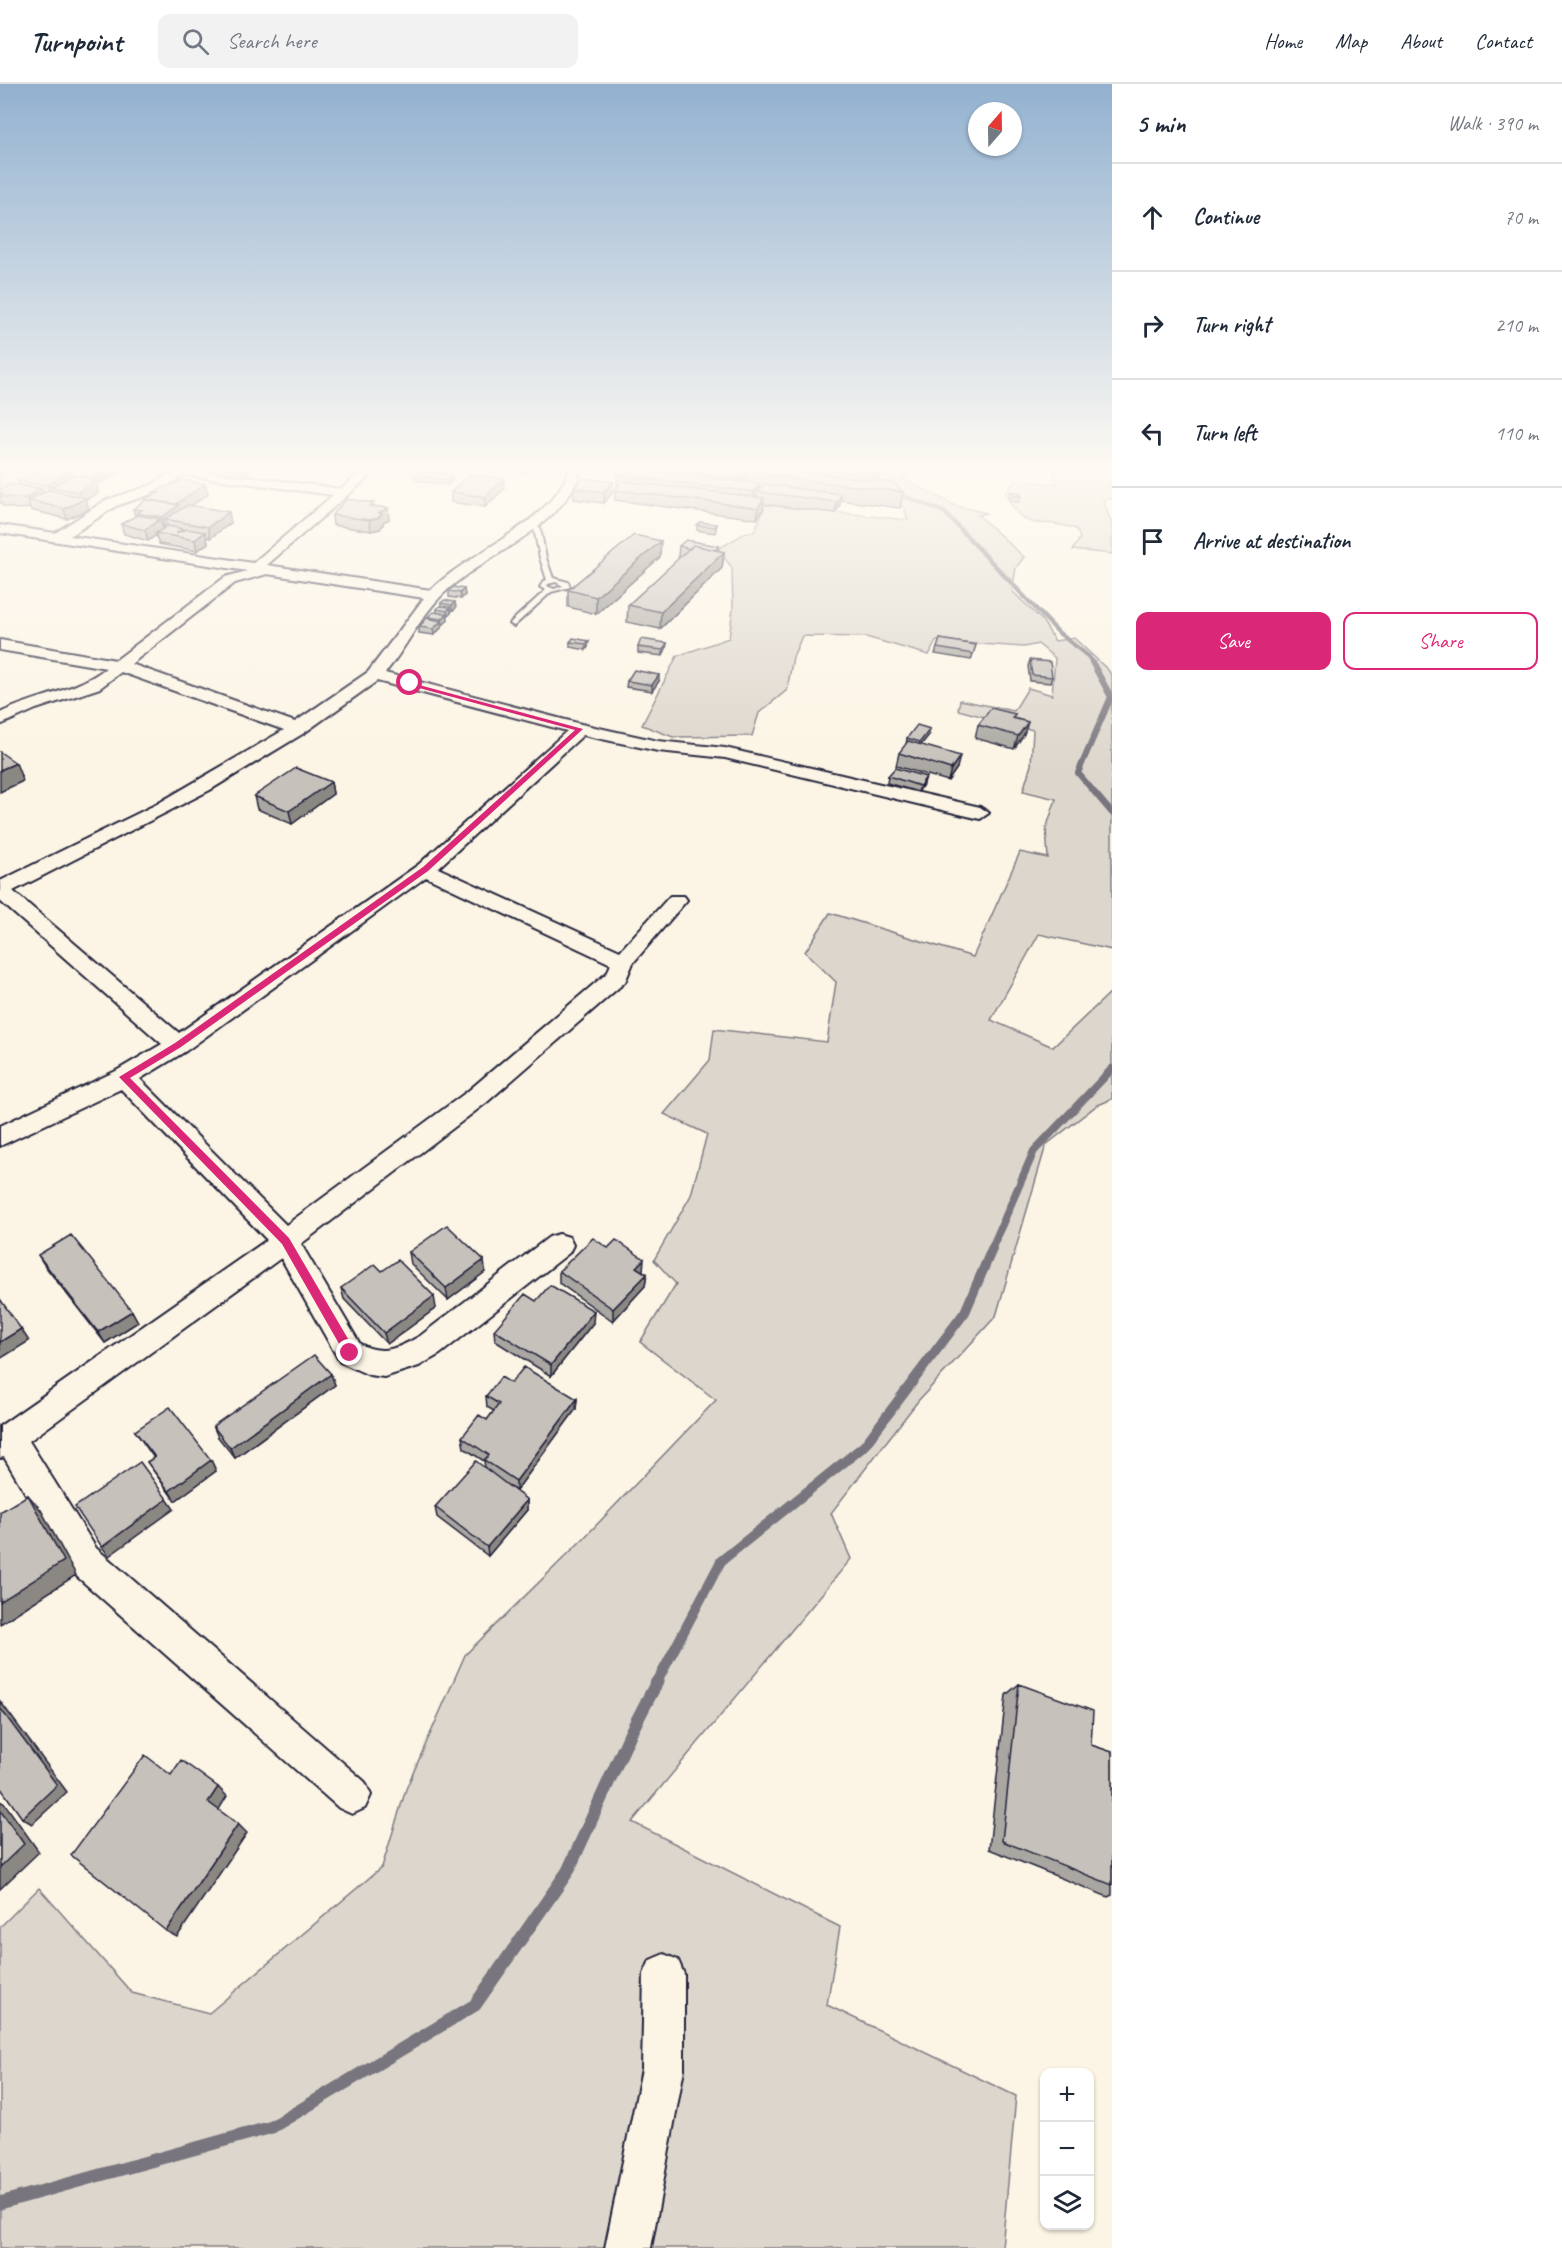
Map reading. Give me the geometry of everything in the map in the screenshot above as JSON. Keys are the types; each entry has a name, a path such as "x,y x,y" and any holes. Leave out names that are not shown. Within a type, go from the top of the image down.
{"street":[{"path":"225,568 230,580"},
{"path":"254,568 434,595"},
{"path":"178,1045 0,889 157,813 298,729 374,675 434,595 466,568"},
{"path":"0,720 30,705 83,690 120,666 230,580 260,569"},
{"path":"0,645 120,666 298,729"},
{"path":"374,675 579,729 658,746 725,753 980,813"},
{"path":"0,1137 123,1077 178,1045 425,869 579,729"},
{"path":"425,869 623,961"},
{"path":"352,1796 84,1560 5,1441 285,1241 477,1097 616,977 623,961 676,900"},
{"path":"123,1077 285,1241 350,1353 369,1363 389,1363 412,1355 461,1322 536,1259 559,1245"},
{"path":"628,2248 663,2069 664,1974"}],"lane":[{"path":"546,568 551,581"},
{"path":"551,581 562,581 568,585 560,591 549,591 543,587 551,581"},
{"path":"514,624 549,591"}],"shaded area":[{"path":"732,568 1016,568 1012,591 1042,620 1055,641 1074,638 1109,671 1112,678 1112,950 1039,934 991,1020 1053,1047 1112,991 1112,1099 1096,1106 1046,1145 996,1316 918,1401 831,1513 851,1559 632,1822 840,1927 827,2005 1016,2096 1002,2248 0,2248 0,1927 39,1888 132,1993 209,2013 382,1867 406,1789 465,1655 583,1539 716,1400 640,1342 676,1284 654,1260 691,1195 707,1134 664,1114 710,1060 714,1029 827,1042 836,982 805,952 830,913 973,957 1020,852 1048,858 1046,829 1056,799 1023,791 1031,765 1033,730 958,710 960,700 1014,711 1028,688 1052,695 1055,658 1038,644 1024,647 936,641 929,655 866,637 802,636 793,657 787,690 759,713 752,736 673,737 642,725 677,656 729,638 733,609"}],"building":[{"path":"594,568 630,568 596,597 568,590"},
{"path":"668,568 707,568 661,612 628,605"},
{"path":"453,587 464,589 460,593 449,591"},
{"path":"444,600 455,602 452,605 441,603"},
{"path":"440,606 450,607 447,611 437,609"},
{"path":"433,612 447,614 442,619 428,617"},
{"path":"427,618 441,621 433,629 419,627"},
{"path":"573,638 589,641 586,644 570,642"},
{"path":"641,639 667,643 663,650 638,647"},
{"path":"940,639 976,645 973,654 937,648"},
{"path":"1030,660 1050,662 1052,677 1032,675"},
{"path":"634,670 659,675 652,685 627,681"},
{"path":"991,708 1015,714 1012,718 1028,722 1018,736 978,725"},
{"path":"917,725 930,729 920,742 907,738"},
{"path":"908,741 960,756 951,769 899,753"},
{"path":"0,752 16,763 0,770"},
{"path":"296,768 331,782 289,811 254,796"},
{"path":"895,768 926,777 920,786 888,776"},
{"path":"447,1225 484,1260 446,1288 409,1252"},
{"path":"71,1235 132,1311 98,1332 38,1255"},
{"path":"593,1238 608,1248 616,1240 644,1259 636,1267 647,1274 613,1309 559,1271"},
{"path":"398,1260 434,1296 384,1333 341,1288 375,1264 382,1271"},
{"path":"550,1285 594,1311 551,1365 494,1330 525,1294 536,1301"},
{"path":"0,1299 21,1329 0,1342"},
{"path":"314,1355 331,1374 230,1448 213,1426"},
{"path":"524,1367 577,1399 516,1481 484,1460 489,1455 462,1437 479,1415 487,1420 499,1404 486,1396 501,1377 511,1383"},
{"path":"170,1407 211,1460 169,1491 147,1462 155,1457 135,1431"},
{"path":"476,1461 527,1500 487,1547 435,1507"},
{"path":"140,1462 167,1499 102,1547 75,1507"},
{"path":"28,1495 64,1561 0,1602 0,1512"},
{"path":"1019,1684 1093,1711 1091,1745 1112,1752 1112,1885 1002,1841"},
{"path":"0,1708 57,1785 22,1818 0,1787"},
{"path":"145,1755 171,1775 181,1760 218,1787 208,1802 238,1824 166,1931 71,1855"},
{"path":"0,1810 24,1844 0,1867"}],"waterway":[{"path":"997,568 1059,633 1089,657 1092,663"},
{"path":"1092,662 1111,697 1078,773 1112,813"},
{"path":"991,1250 1034,1151 1112,1069"},
{"path":"656,1684 721,1561 864,1446 965,1312 992,1249"},
{"path":"0,2203 272,2127 475,2005 568,1871 632,1730 657,1682"}],"route":[{"path":"350,1353 285,1241 123,1077 178,1045 425,869 579,729 410,683"}]}
